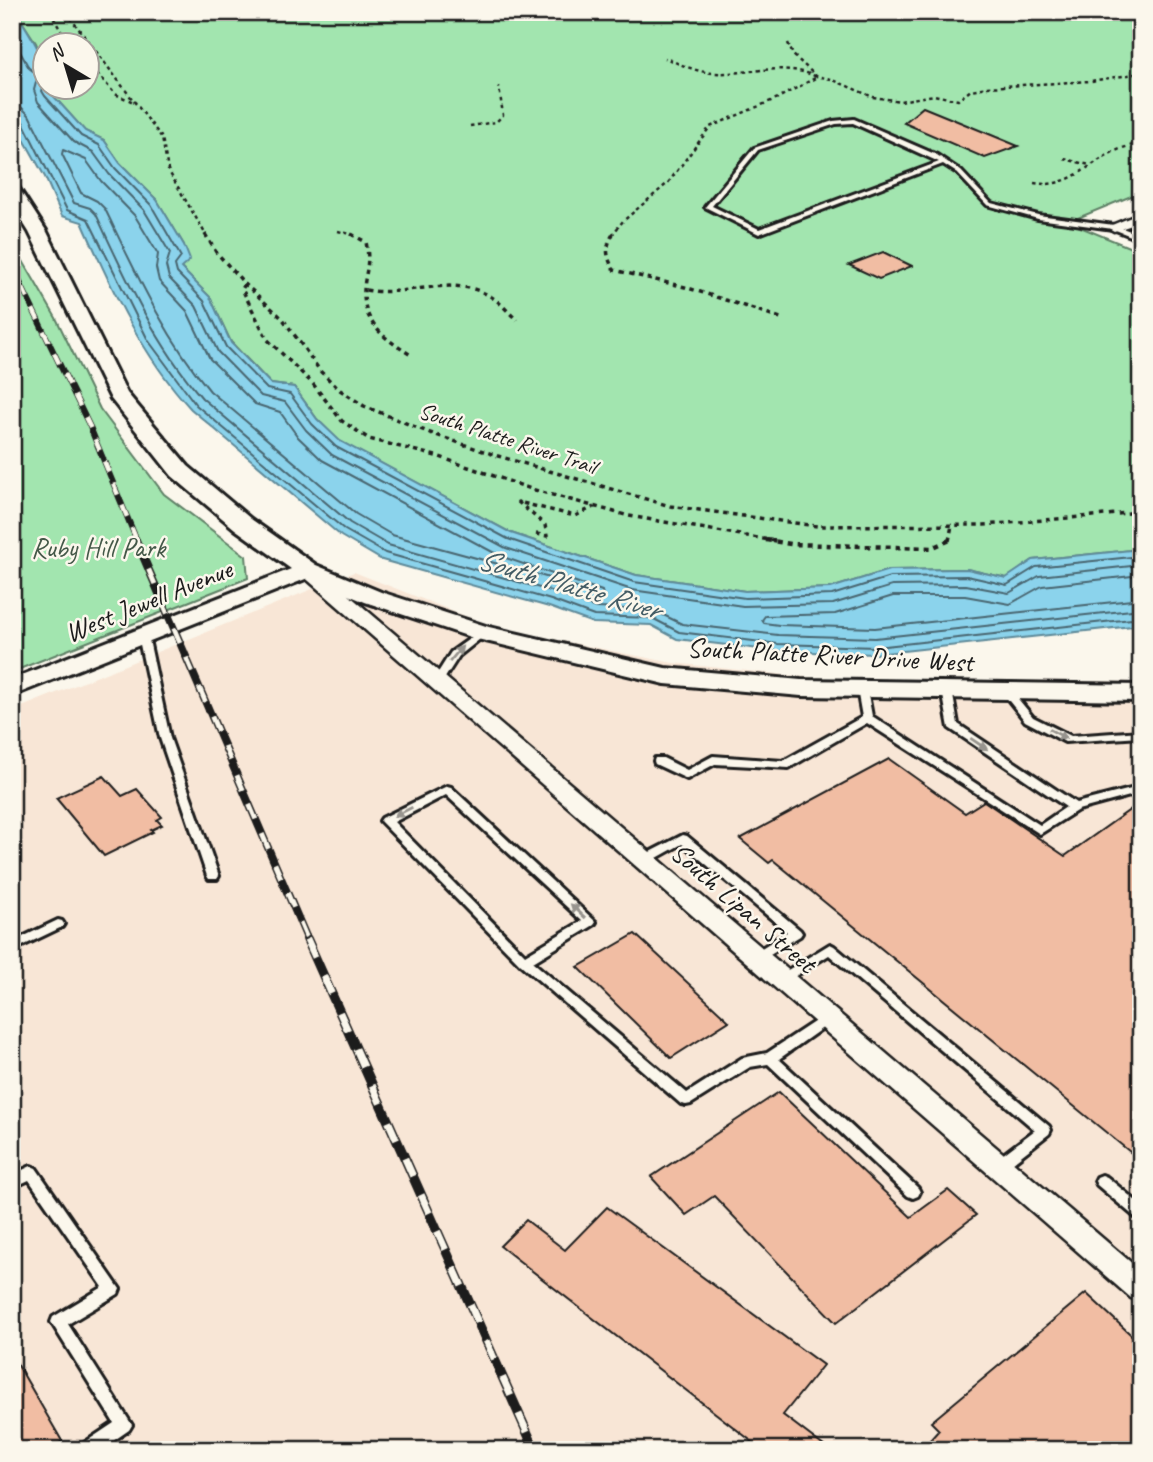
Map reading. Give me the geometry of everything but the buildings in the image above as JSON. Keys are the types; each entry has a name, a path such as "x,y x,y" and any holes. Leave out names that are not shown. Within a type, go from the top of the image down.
{"street":[{"name":"South Platte River Drive West","path":"12,191 38,232 118,395 180,471 243,524 308,570 373,597 482,634 665,676 801,688 1141,693"},
{"path":"1114,227 1141,217"},
{"name":"West Jewell Avenue","path":"12,688 308,570"},
{"name":"South Lipan Street","path":"308,570 1141,1289"}],"lane":[{"path":"944,162 759,232 708,207 757,149 835,122 854,121 944,162 959,172 989,204 1038,217 1114,227 1141,238"},
{"path":"437,682 455,654 482,634"},
{"path":"143,635 165,738 213,876"},
{"path":"862,689 867,718 1040,830 1074,807 1141,788"},
{"path":"947,690 953,726 1074,807"},
{"path":"1006,691 1029,719 1069,740 1141,734"},
{"path":"659,761 687,775 713,760 785,765 867,718"},
{"path":"524,961 590,922 447,790 386,821 524,961 686,1100 747,1062 770,1058 827,1019"},
{"path":"644,860 683,839 796,933 756,957"},
{"path":"12,947 58,924"},
{"path":"782,979 830,949 1044,1130 998,1166"},
{"path":"770,1058 914,1192"},
{"path":"12,1182 31,1172 113,1289 58,1322 124,1425 86,1450"},
{"path":"1102,1181 1141,1214"}],"path":[{"path":"50,12 62,32"},
{"name":"South Platte River Trail","path":"66,12 162,138 168,170 216,252 245,284 283,318 321,372 363,406 498,456 670,506 817,526 984,525 1141,512"},
{"path":"788,43 793,55 816,76"},
{"path":"665,58 700,72 731,74 780,69 831,79 881,99 900,101 934,95 958,100 971,90 987,87 1091,81 1141,73"},
{"path":"784,319 685,287 614,270 610,266 607,249 614,229 668,183 701,134 718,123 810,82 816,76"},
{"path":"102,79 113,93 128,103 137,103"},
{"path":"470,127 496,122 502,118 504,108 499,87"},
{"path":"1034,183 1052,186 1121,147 1141,144"},
{"path":"1064,159 1091,165"},
{"path":"338,231 350,233 366,242 370,262 364,309 383,338 411,355"},
{"path":"245,284 243,289 267,339 313,384 342,421 369,439 440,457 531,489 629,516 791,544 931,548 950,541 953,525"},
{"path":"365,290 383,293 432,285 466,287 495,298 517,320"},
{"path":"536,534 547,536 545,525 518,502 575,516 594,506"}],"shaded area":[{"path":"354,572 493,627 673,663 816,678 1141,682 1141,1450 12,1450 12,711"}],"green space":[{"path":"16,12 1141,12 1141,192 1068,222 1141,252 1141,549 1033,560 1007,578 967,569 889,570 831,588 745,591 636,575 511,533 339,441 317,419 294,387 271,384 231,342 210,297 181,268 184,245 157,200 120,163 104,140 85,131 59,102 102,102 102,32 32,32 32,37"},
{"name":"Ruby Hill Park","path":"12,242 56,318 100,409 164,494 246,556 248,578 12,672"}],"water":[{"name":"South Platte River","path":"12,12 16,12 32,39 32,102 59,102 85,131 104,140 120,163 157,200 190,260 181,268 210,297 231,343 271,384 294,387 317,419 340,441 511,533 636,575 745,591 831,588 889,570 967,569 1006,578 1033,560 1141,549 1141,625 876,654 777,651 677,639 651,625 593,623 549,607 382,560 341,536 191,409 173,388 129,320 82,222 62,216 45,177 12,118"}],"railway":[{"path":"12,266 90,427 137,541"},
{"path":"136,540 308,941"},
{"path":"307,939 535,1450"}]}
